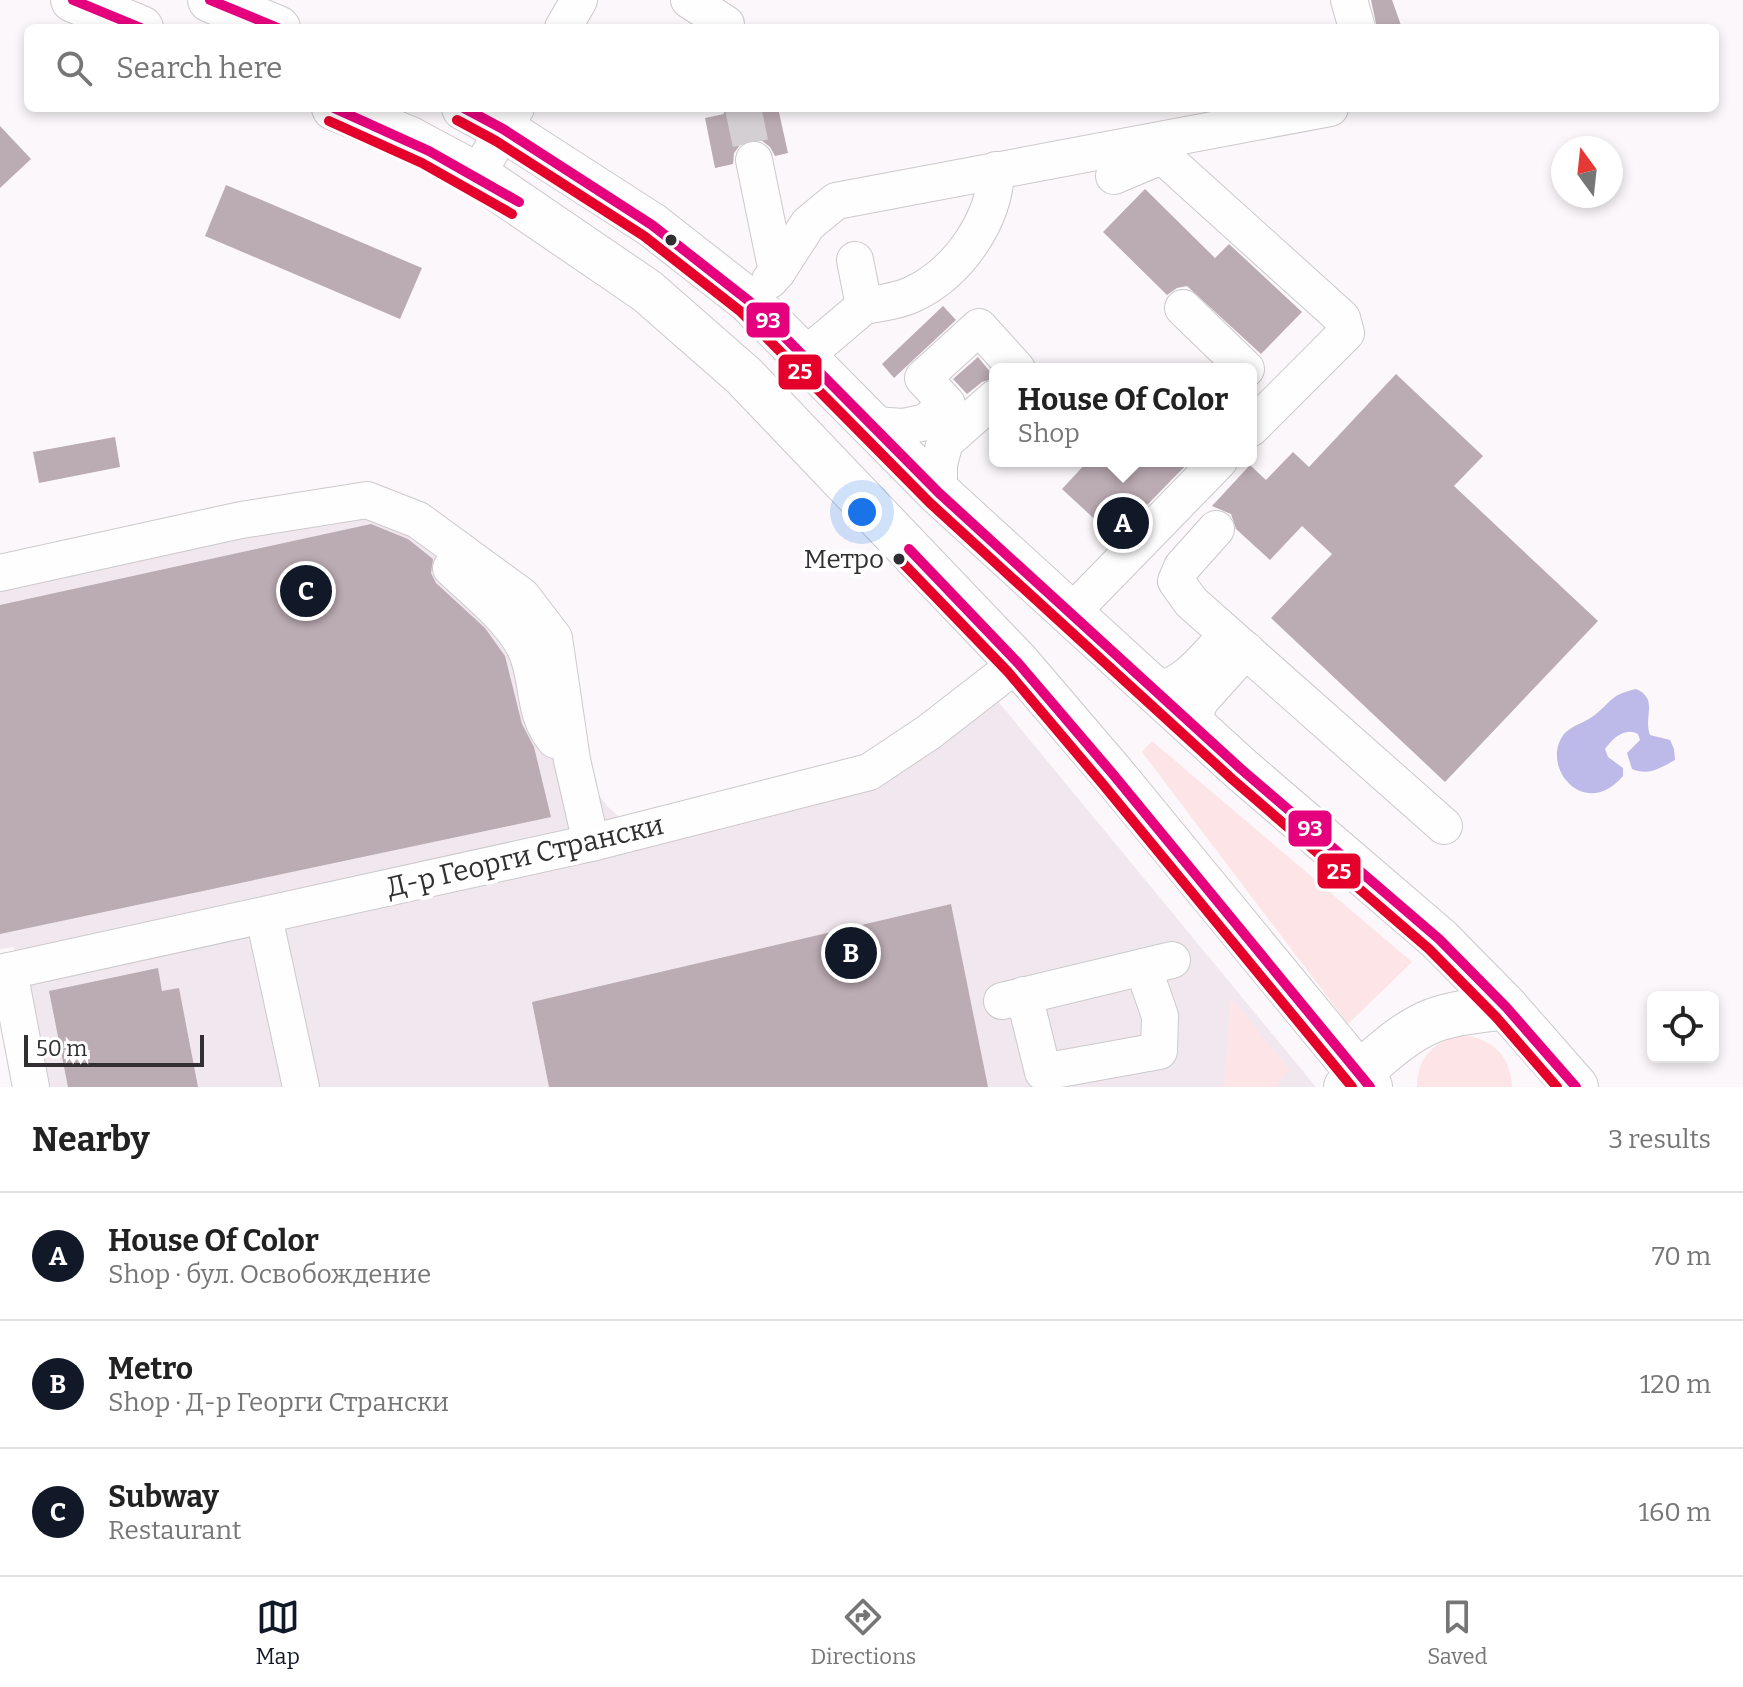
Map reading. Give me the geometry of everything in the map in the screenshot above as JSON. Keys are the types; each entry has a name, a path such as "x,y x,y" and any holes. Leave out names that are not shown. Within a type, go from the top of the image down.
{"main road":[{"path":"73,0 131,24"},
{"path":"210,0 268,24"},
{"path":"344,112 408,138 477,175 647,291 744,376 1018,663 1112,773 1358,1083 1399,1041 1425,1024 1448,1016 1506,1007"},
{"path":"480,112 509,119 652,225 763,286 805,356 939,493 1190,722 1439,939 1506,1007 1540,1068 1576,1087"}],"street":[{"path":"565,24 579,0"},
{"path":"689,0 726,24"},
{"path":"1349,0 1356,24"},
{"path":"763,286 808,224 836,201 1308,112"},
{"path":"477,175 509,119"},
{"path":"1114,176 1159,157 1167,160 1342,318 1346,333 1257,422"},
{"path":"754,160 763,286"},
{"path":"805,356 864,306 910,296 938,281 963,257 996,189 996,170"},
{"path":"855,260 864,306"},
{"path":"1183,308 1240,363"},
{"path":"874,425 903,427 926,422 947,404 923,378 979,327 1012,363"},
{"path":"1257,380 1278,401"},
{"path":"939,493 939,464 945,442 989,403"},
{"path":"1071,613 1213,467"},
{"path":"0,573 241,520 367,500 418,520 522,596 554,638 572,760 591,843"},
{"path":"1216,529 1182,567 1176,581 1191,602 1444,826"},
{"path":"444,561 503,617 525,648 544,727 572,760"},
{"path":"1157,690 1172,688 1237,643"},
{"path":"1190,722 1237,643"},
{"name":"Д-р Георги Странски","path":"5,972 591,843 869,772 929,732 1018,663"},
{"path":"264,917 301,1087"},
{"path":"1158,964 1159,1051 1043,1072 1013,998 1158,964"},
{"path":"5,972 31,1087"}],"shaded area":[{"path":"367,500 522,596 590,782 607,806 634,830 869,772 987,688 1316,1087 41,1087 14,947 0,949 0,573"},
{"path":"1636,689 1643,693 1649,703 1650,735 1670,740 1675,760 1649,771 1632,769 1627,753 1640,740 1638,734 1624,733 1605,749 1608,757 1623,768 1623,776 1609,788 1594,793 1581,791 1562,774 1557,761 1558,747 1564,734 1592,717 1617,696"},
{"path":"1152,741 1412,962 1348,1024 1142,752"},
{"path":"1231,998 1290,1070 1275,1087 1224,1087"},
{"path":"1462,1035 1483,1040 1498,1050 1508,1066 1512,1087 1417,1087 1420,1067 1429,1052 1443,1041"}],"building":[{"path":"1371,0 1392,0 1401,24 1376,24"},
{"path":"779,112 788,153 775,156 761,140 749,140 734,153 733,164 715,168 705,118 724,114"},
{"path":"0,126 31,159 0,188"},
{"path":"226,185 422,268 400,319 205,236"},
{"path":"1145,189 1215,258 1229,244 1302,312 1261,354 1187,286 1167,295 1103,232"},
{"path":"943,306 956,320 894,378 882,364"},
{"path":"978,357 989,371 989,380 967,394 953,379"},
{"path":"1396,374 1483,456 1454,486 1598,621 1445,782 1271,618 1332,554 1302,526 1270,560 1236,529 1231,514 1212,506 1248,467 1266,480 1293,452 1309,467"},
{"path":"115,437 120,467 39,483 33,452"},
{"path":"1082,467 1184,467 1115,538 1062,489"},
{"path":"371,524 408,539 433,559 431,573 436,583 485,628 505,656 522,724 534,747 551,817 0,934 0,605"},
{"path":"951,904 988,1087 549,1087 532,1002"},
{"path":"158,968 162,991 179,988 198,1087 68,1087 49,991"}],"tunnel":[{"path":"744,112 754,160"}],"transit line":[{"name":"93","path":"73,0 131,24"},
{"name":"93","path":"210,0 268,24"},
{"name":"93","path":"343,112 429,151 519,202"},
{"name":"93","path":"471,112 652,225 749,301 939,493 1241,769 1439,939 1506,1007 1576,1087"},
{"name":"25","path":"457,120 496,141 644,236 740,311 930,503 1232,779 1429,949 1496,1017 1557,1087"},
{"name":"25","path":"329,121 422,163 512,214"},
{"name":"93","path":"909,549 1018,663 1370,1087"},
{"name":"25","path":"899,559 1008,672 1352,1087"}],"place":[{"name":"House Of Color","path":"1123,523"},
{"name":"Метро","path":"899,559"},
{"name":"Subway","path":"306,591"},
{"name":"Metro","path":"851,953"}]}
